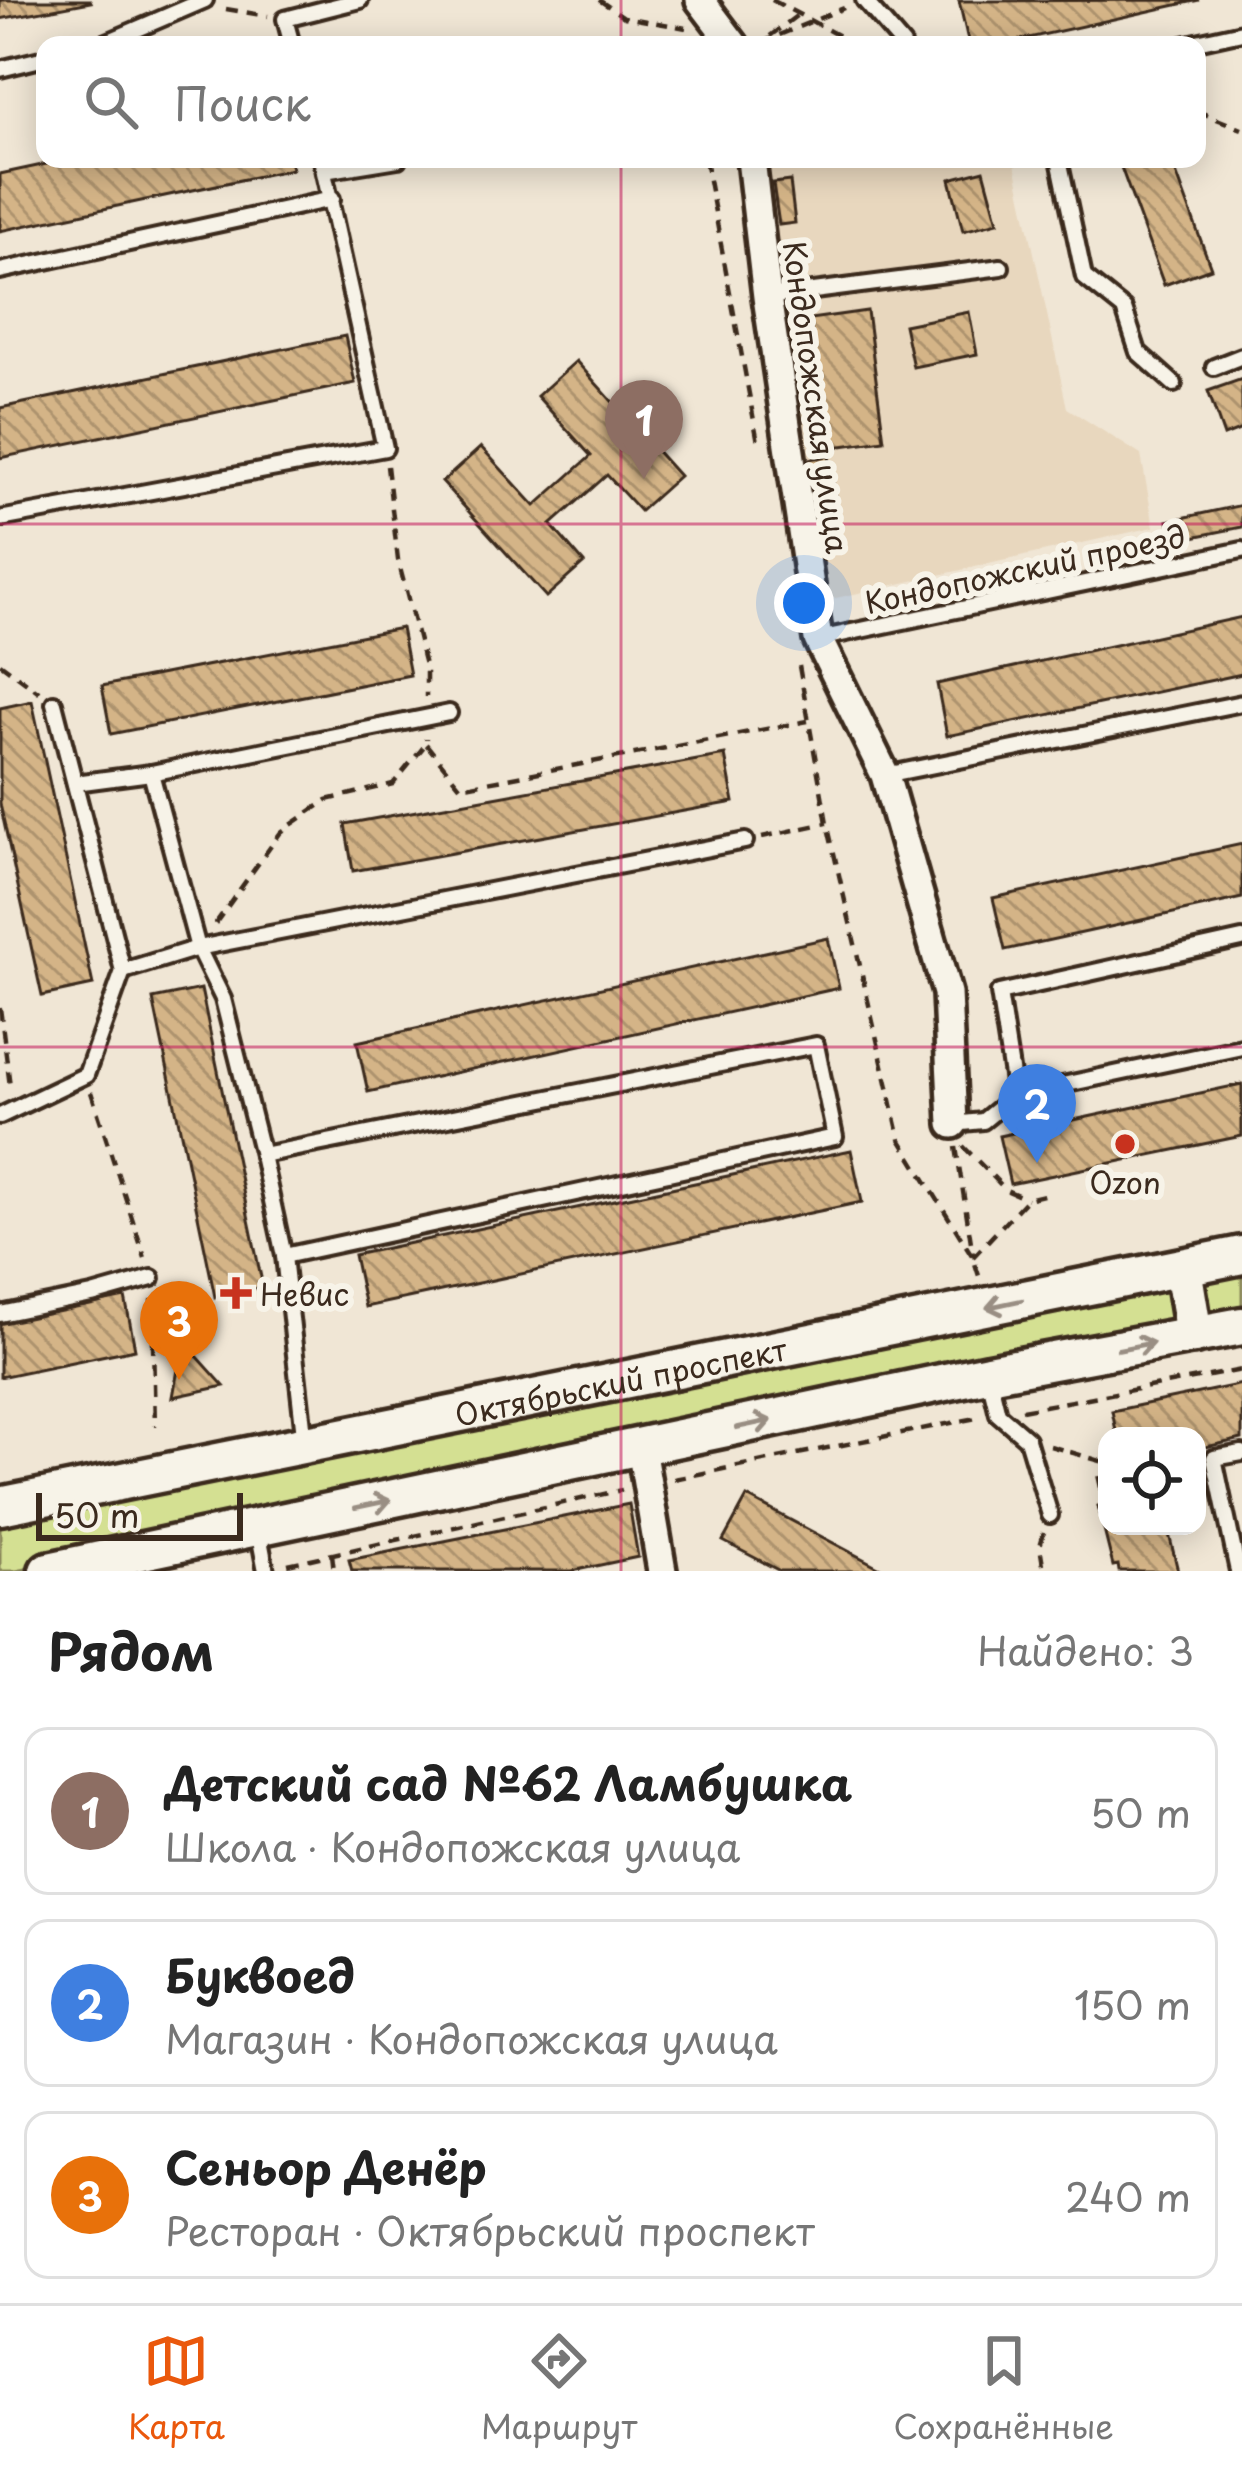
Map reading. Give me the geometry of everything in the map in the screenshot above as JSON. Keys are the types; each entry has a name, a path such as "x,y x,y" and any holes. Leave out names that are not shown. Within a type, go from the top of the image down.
{"main road":[{"name":"Октябрьский проспект","path":"0,1506 1242,1256"},
{"path":"1183,1268 1193,1335"},
{"path":"49,1571 258,1527 644,1466 988,1373 1242,1326"}],"street":[{"path":"700,0 727,36"},
{"name":"Кондопожская улица","path":"752,168 807,646 885,775 947,993 952,1124"},
{"path":"644,1466 662,1571"}],"lane":[{"path":"290,36 285,19 360,0"},
{"path":"864,0 895,36"},
{"path":"121,36 200,2"},
{"path":"1206,40 1242,32"},
{"path":"0,69 36,60"},
{"path":"0,519 385,448 324,168"},
{"path":"1061,168 1084,277 1124,310 1138,352 1174,384"},
{"path":"0,271 332,199"},
{"path":"767,297 1001,267"},
{"path":"1214,367 1242,356"},
{"name":"Кондопожский проезд","path":"807,646 1242,550"},
{"path":"7,1115 86,1075 123,971 54,703"},
{"path":"885,775 1242,704"},
{"path":"75,783 151,773 449,713"},
{"path":"151,773 198,948 223,999 262,1155 284,1256 305,1444"},
{"path":"123,971 198,948 745,841"},
{"path":"1015,1094 999,993 1242,939"},
{"path":"262,1155 816,1045 836,1137 284,1256"},
{"path":"952,1124 983,1121 1015,1094 1242,1046"},
{"path":"0,1314 152,1278"},
{"path":"988,1373 998,1414 1028,1439 1050,1515"},
{"path":"1238,1571 1214,1459 1242,1453"},
{"path":"258,1527 266,1570"}],"path":[{"path":"599,0 623,16 676,23 692,31"},
{"path":"772,0 840,36"},
{"path":"200,2 285,19"},
{"path":"776,36 847,7"},
{"path":"770,36 799,14"},
{"path":"1206,115 1242,129"},
{"path":"707,168 760,451"},
{"path":"807,646 809,721 827,823 900,1139 974,1257"},
{"path":"0,663 54,703"},
{"path":"426,744 461,787 809,721"},
{"path":"745,841 827,823"},
{"path":"0,1008 7,1115"},
{"path":"86,1075 152,1278 155,1426"},
{"path":"989,1307 974,1257 954,1136 1006,1190 1027,1199"},
{"path":"974,1257 1027,1199 1048,1194"},
{"path":"266,1570 644,1466 998,1414 1242,1370"},
{"path":"1028,1439 1098,1460"},
{"path":"1045,1571 1040,1546 1050,1515"},
{"path":"332,1554 334,1571"}],"shaded area":[{"path":"761,168 1016,168 1067,408 1141,455 1154,527 818,602"}],"green space":[{"path":"1242,1273 1242,1326 0,1571 0,1525"}],"building":[{"path":"0,0 90,0 91,2 0,19"},
{"path":"1199,0 1037,36 967,36 959,1"},
{"path":"36,166 292,169 0,231 0,174"},
{"path":"1121,168 1174,168 1211,268 1164,285"},
{"path":"984,170 998,222 963,231 950,179"},
{"path":"790,181 795,223 779,225 773,183"},
{"path":"867,311 884,440 827,448 810,319"},
{"path":"969,312 977,354 913,367 904,325"},
{"path":"345,336 355,383 0,458 0,408"},
{"path":"576,361 679,476 640,511 607,475 551,525 584,563 546,597 442,482 481,447 535,506 591,456 537,396"},
{"path":"1242,379 1242,429 1224,436 1208,391"},
{"path":"829,456 835,497 808,501 802,460"},
{"path":"1242,505 1242,527 1173,541 1168,521"},
{"path":"1242,617 1242,674 947,736 937,684"},
{"path":"401,628 410,675 111,734 102,686"},
{"path":"32,701 93,985 42,996 0,804 0,708"},
{"path":"725,755 734,802 353,871 345,824"},
{"path":"1242,844 1242,898 1005,950 993,898"},
{"path":"828,938 839,988 368,1092 357,1042"},
{"path":"201,989 263,1287 215,1297 153,999"},
{"path":"1242,1084 1242,1136 1010,1184 999,1136"},
{"path":"851,1150 862,1202 365,1307 354,1255"},
{"path":"125,1297 135,1349 0,1377 0,1323"},
{"path":"197,1356 224,1386 173,1397 180,1358"},
{"path":"1242,1384 1242,1439 1206,1447 1206,1427 1115,1427 1112,1411"},
{"path":"747,1497 886,1571 780,1571 723,1541"},
{"path":"629,1504 638,1557 572,1571 352,1571 349,1560"},
{"path":"1105,1535 1169,1535 1178,1571 1119,1571 1118,1565 1113,1566"}],"place":[{"name":"Детский сад №62 Ламбушка","path":"644,479"},
{"name":"Ozon","path":"1125,1144"},
{"name":"Буквоед","path":"1037,1163"},
{"name":"Невис","path":"236,1293"},
{"name":"Сеньор Денёр","path":"179,1380"}]}
